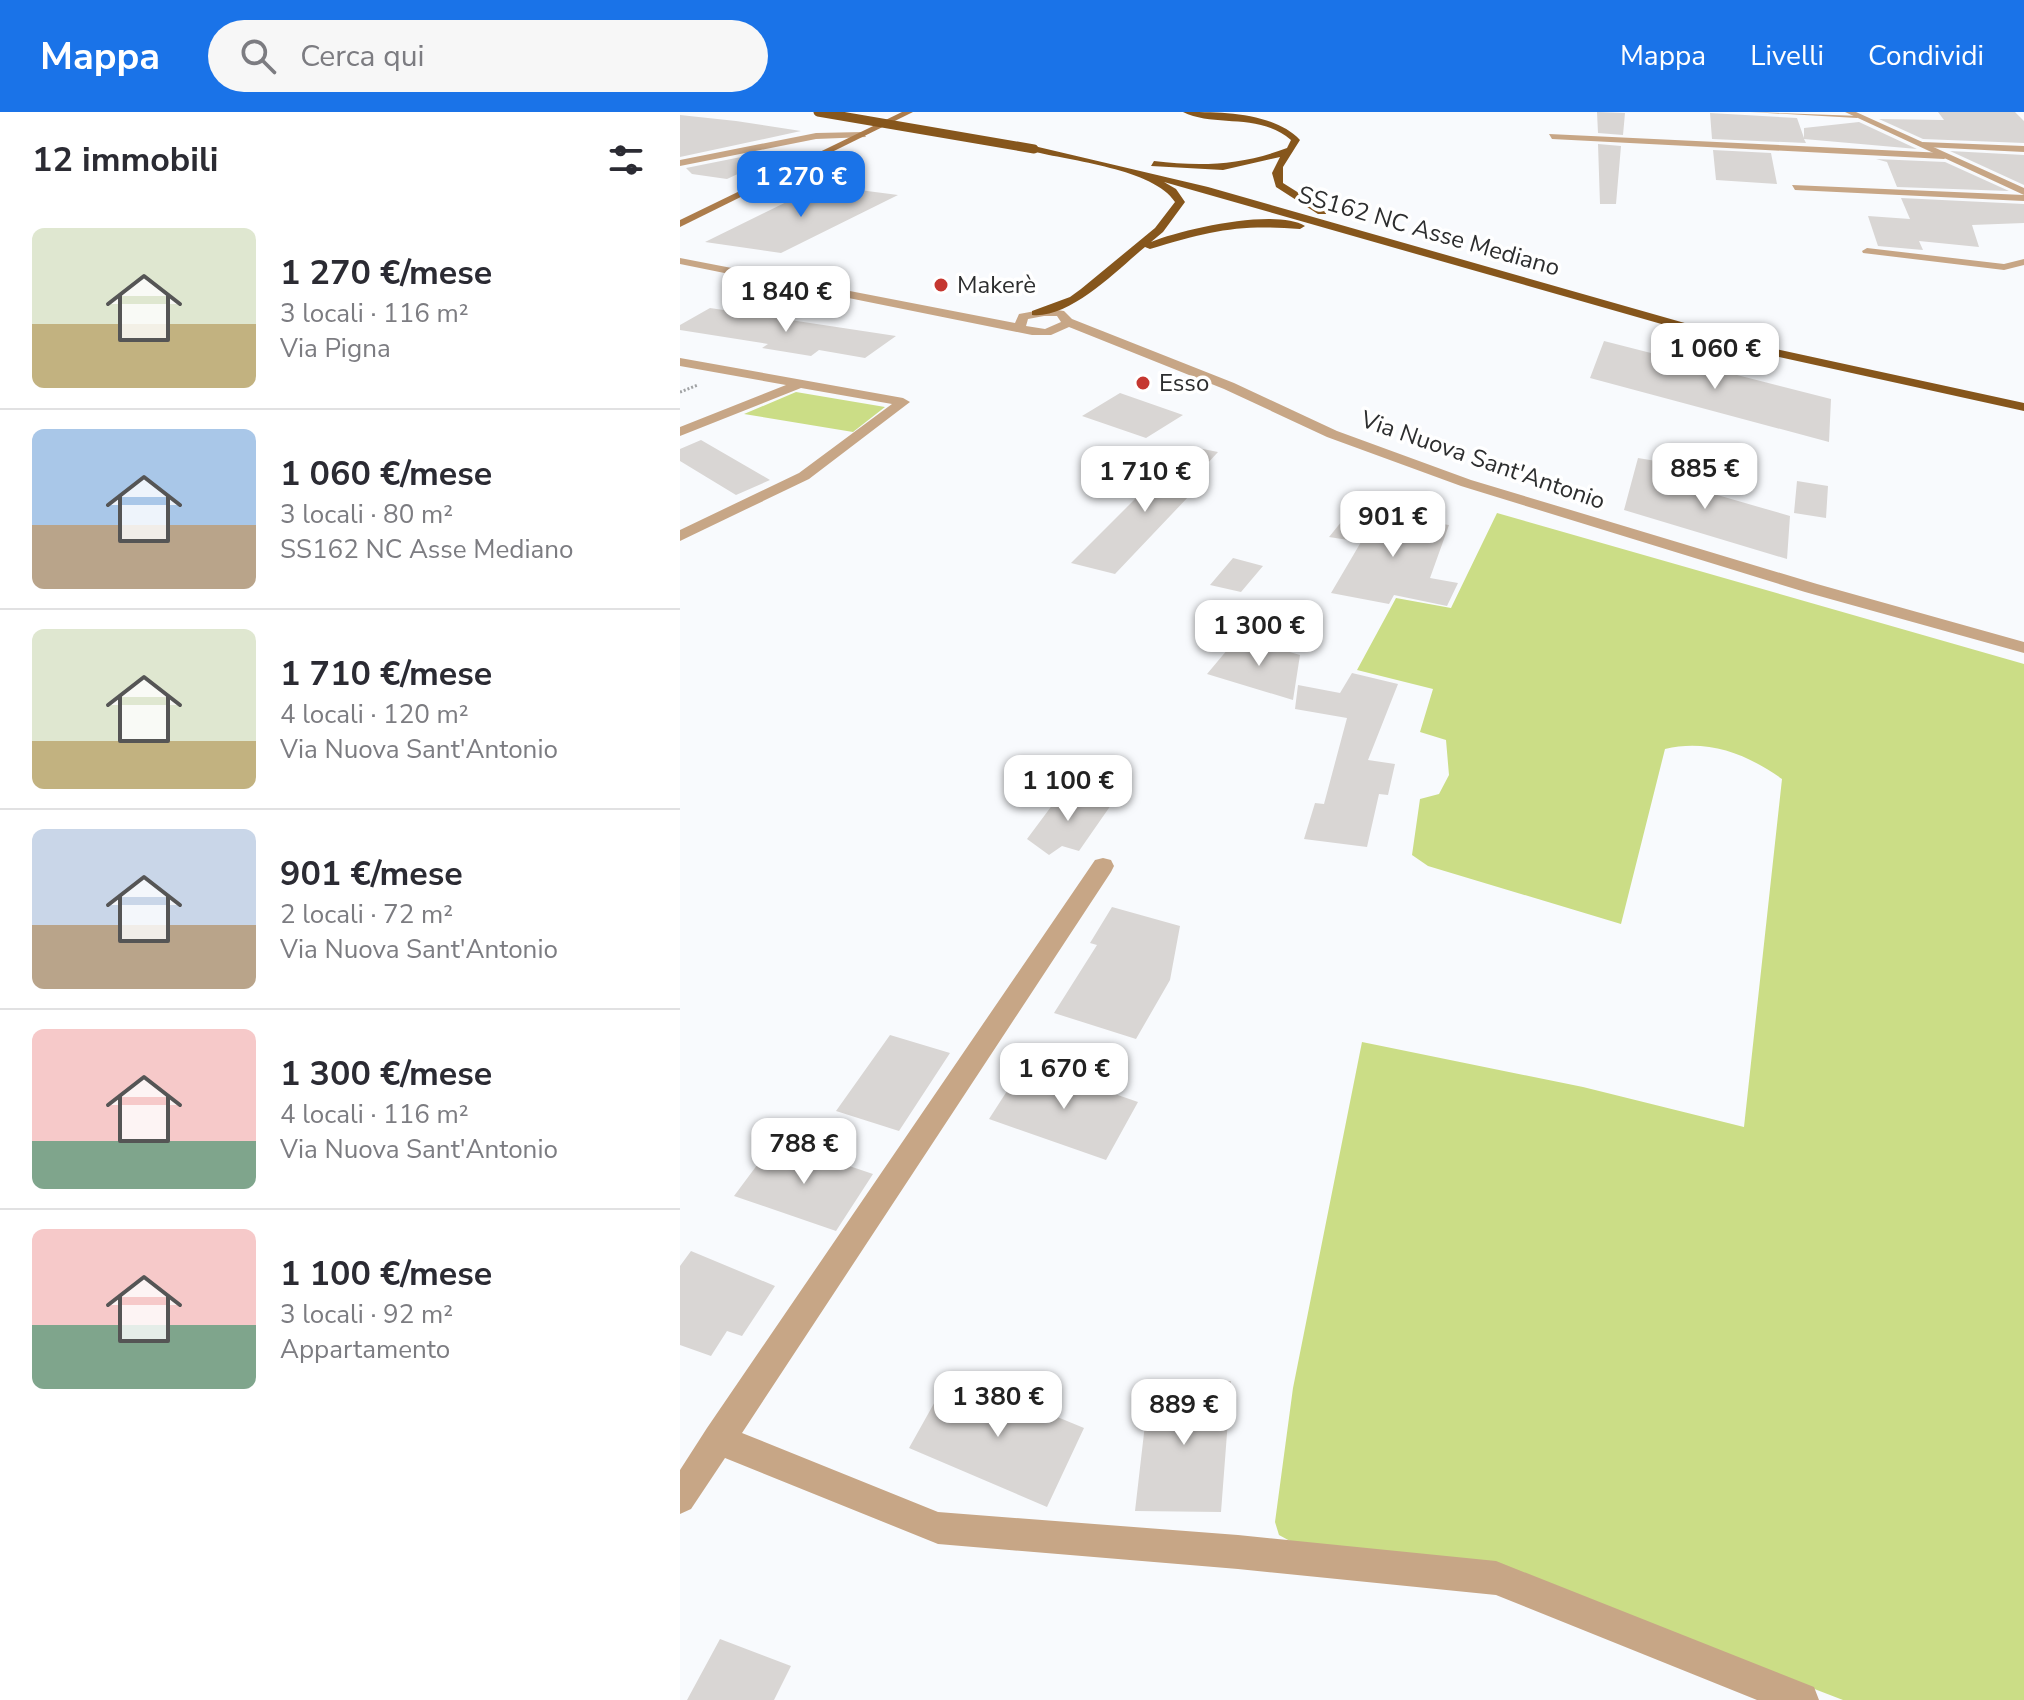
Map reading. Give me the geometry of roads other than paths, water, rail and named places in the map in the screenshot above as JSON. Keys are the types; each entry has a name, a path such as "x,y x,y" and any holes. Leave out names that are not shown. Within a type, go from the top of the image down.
{"highway":[{"name":"SS162 NC Asse Mediano","path":"818,112 1035,145 1373,237 1774,352 2024,407"},
{"name":"SS162 NC Asse Mediano","path":"856,112 1122,160 1322,212 1728,331 2024,397"},
{"path":"1187,112 1270,123 1291,133 1296,140 1275,178 1279,185 1322,212"},
{"path":"1122,160 1191,168 1228,168 1254,164 1293,148"},
{"path":"1032,314 1074,299 1159,230 1180,202 1173,191 1160,183 1110,165"},
{"path":"1132,254 1171,236 1240,224 1307,226 1373,237"},
{"path":"1068,320 1074,299"}],"main road":[{"path":"680,224 909,112"}],"street":[{"path":"1853,114 2024,195"},
{"path":"680,163 816,136 863,135"},
{"path":"1552,136 1944,156"},
{"path":"1915,144 2024,149"},
{"path":"1795,187 2024,195"},
{"path":"1867,251 2004,267 2024,262"},
{"name":"Via Nuova Sant'Antonio","path":"680,261 727,273"},
{"name":"Via Nuova Sant'Antonio","path":"680,268 727,273 947,311 1019,327 1028,332 1121,344"},
{"name":"Via Nuova Sant'Antonio","path":"947,311 1060,313 1068,320 1121,344 1188,369 1332,434 1466,483 1811,588 2024,648"},
{"path":"1019,327 1019,321 1032,314"},
{"path":"1044,332 1060,329 1068,320"},
{"path":"680,362 903,402 804,476 680,536"},
{"path":"680,432 800,383"},
{"path":"680,1498 1103,866"},
{"path":"718,1439 938,1528 1238,1552 1496,1578 1801,1700"}],"lane":[{"path":"1753,112 1853,114"}],"place":[{"name":"Makerè","path":"941,285"},
{"name":"Esso","path":"1143,383"}]}
